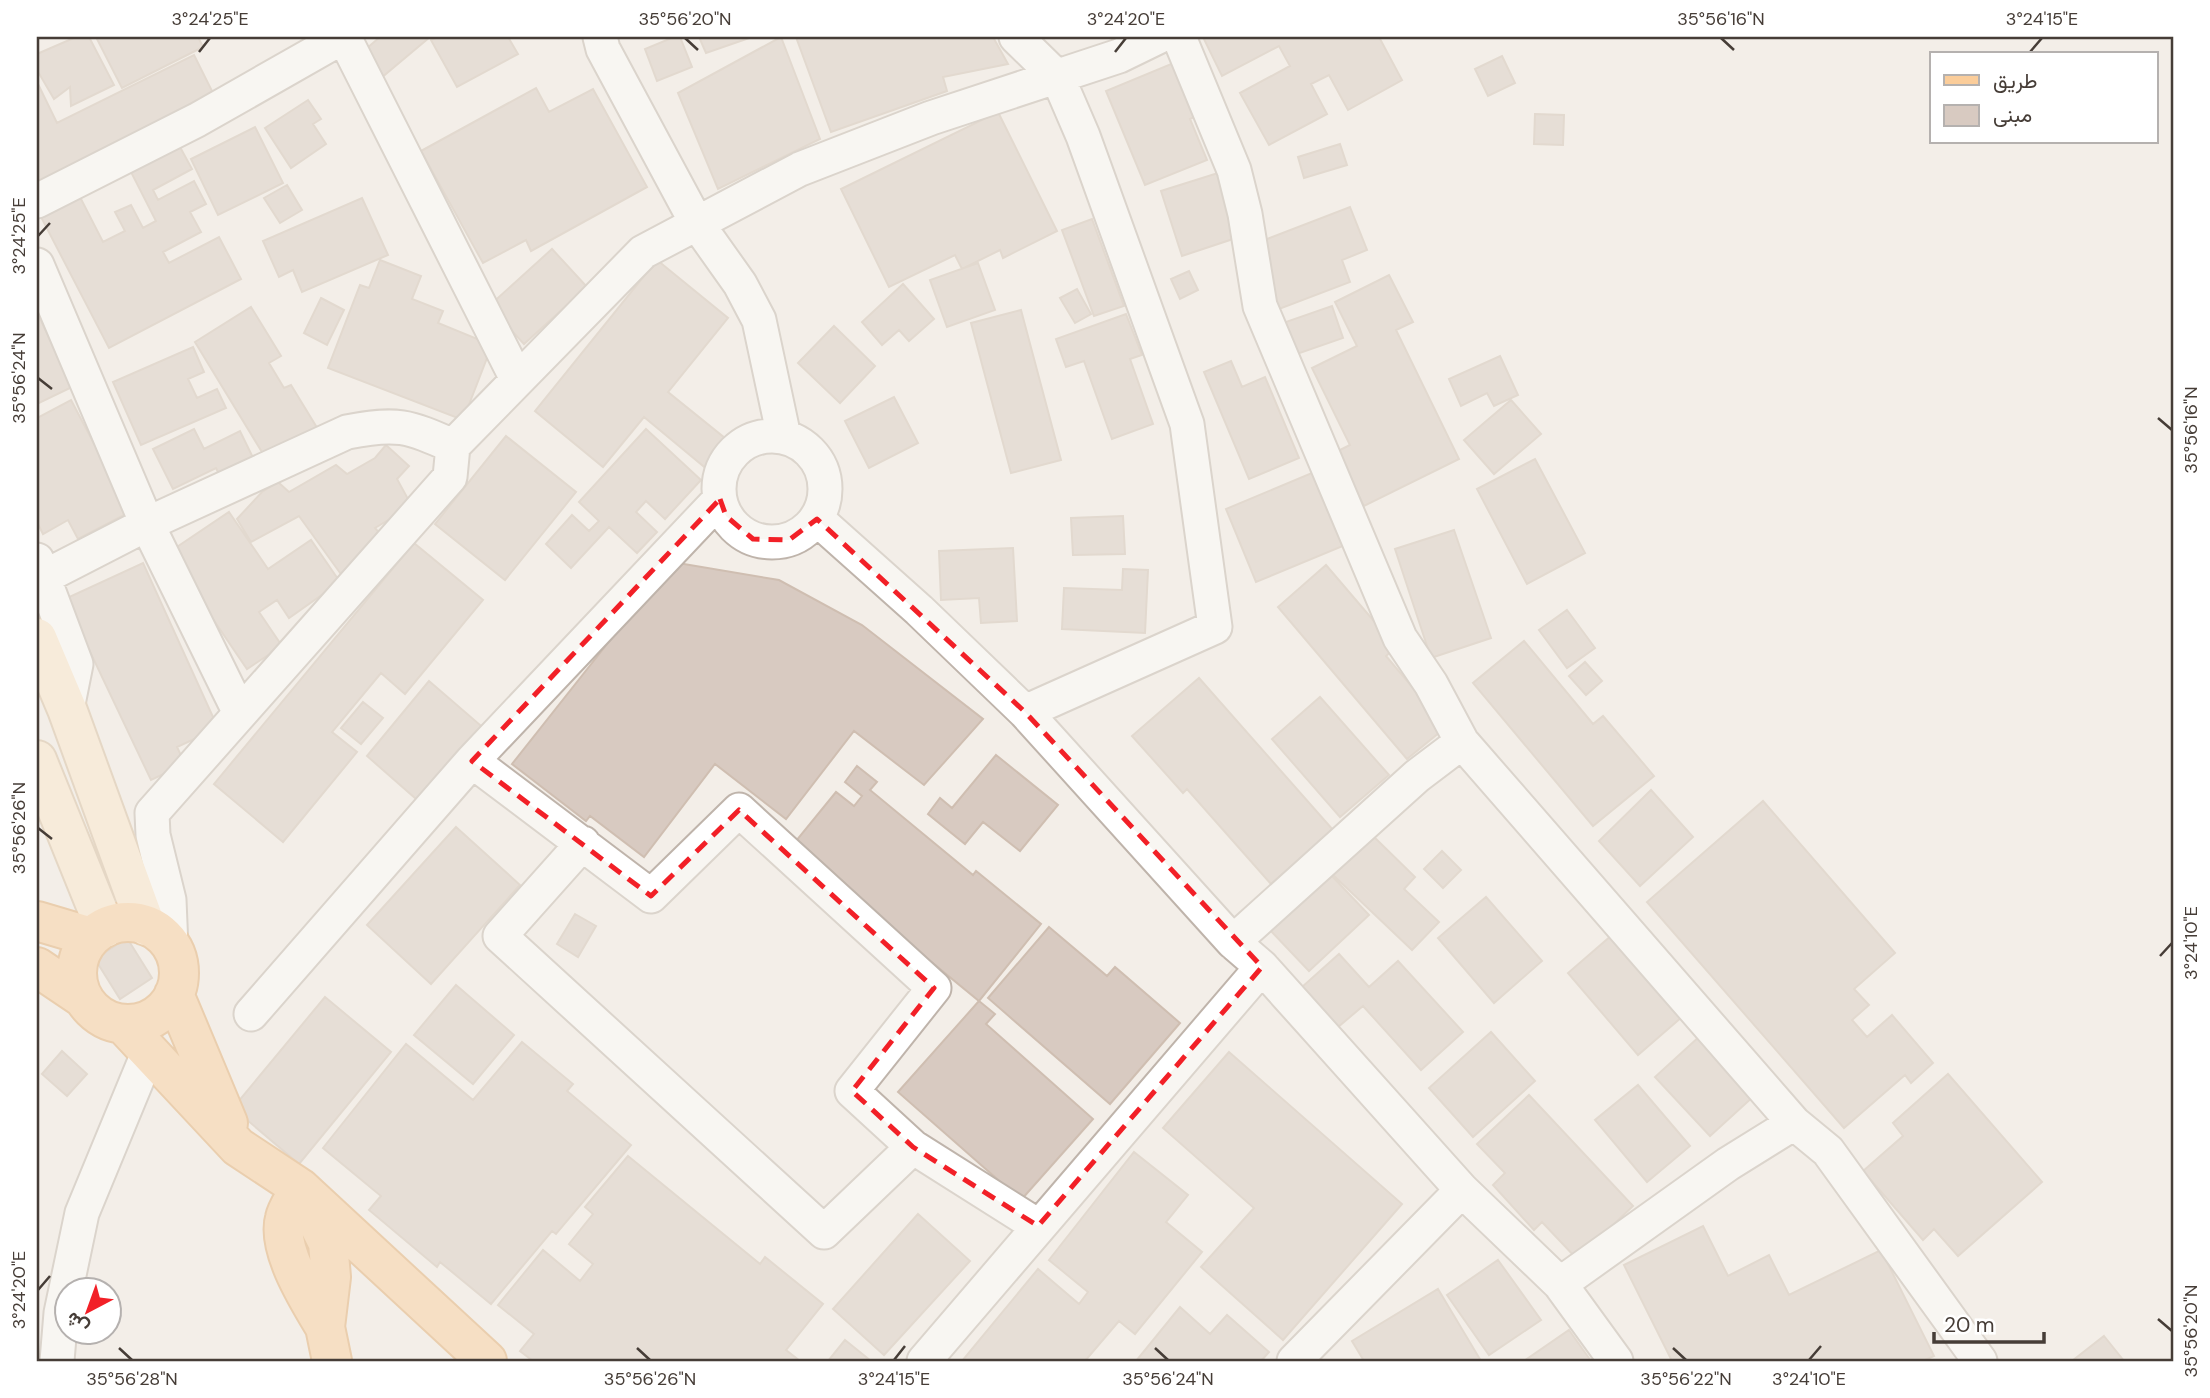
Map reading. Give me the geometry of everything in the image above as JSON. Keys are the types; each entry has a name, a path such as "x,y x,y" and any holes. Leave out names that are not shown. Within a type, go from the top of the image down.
{"main road":[{"path":"37,638 158,936 179,970 174,994 166,1007 137,1038"},
{"path":"37,760 98,932"},
{"path":"37,921 98,932 132,922 158,936"},
{"path":"83,998 77,983 77,967 98,932"},
{"path":"37,967 83,998 108,1020 137,1038 238,1147 300,1188 487,1361"},
{"path":"174,994 238,1147"},
{"path":"300,1188 328,1243 331,1276 328,1344"}],"street":[{"path":"37,201 197,120 343,37 517,379"},
{"path":"600,37 603,49 696,222 740,284 759,320 784,437"},
{"path":"1016,37 1058,78 1083,136 1187,424 1215,627 1025,712"},
{"path":"158,936 169,900 153,835 152,813 450,478 453,446 643,252 800,169 930,118 1119,56 1158,37"},
{"path":"1179,37 1234,170 1245,214 1260,306 1400,638 1432,684 1462,742 1794,1123 1828,1151 1975,1360"},
{"path":"37,265 147,524 240,713"},
{"path":"67,709 76,664 41,569 147,524 347,432 381,425 410,426 453,446"},
{"path":"766,436 784,437 800,443 813,455 822,469 826,486 824,503 817,519 804,532 789,540 771,542 753,539 738,530 726,516 720,499 720,481 725,464 736,450 750,440 766,436"},
{"path":"251,1014 472,761 720,499"},
{"path":"817,519 919,610 1025,712 1233,942 1262,967 1462,1190 1560,1284 1616,1361"},
{"path":"1233,942 1417,776 1462,742"},
{"path":"472,761 651,896 739,810 934,988 852,1091 913,1147 1038,1226"},
{"path":"583,843 500,936 824,1232 913,1147"},
{"path":"924,1361 1262,967"},
{"path":"57,1361 61,1313 82,1213 137,1038"},
{"path":"1560,1284 1728,1164 1794,1123"},
{"path":"1294,1361 1462,1190"}],"highlighted area":[{"path":"720,499 726,516 753,539 789,540 817,519 1025,712 1262,967 1038,1226 913,1147 852,1091 934,988 739,810 651,896 472,761"}],"building":[{"path":"76,37 89,37 114,85 71,106 70,87 54,99 37,70 37,54"},
{"path":"96,37 198,37 203,47 122,88"},
{"path":"380,37 430,37 381,78 360,54"},
{"path":"438,37 508,37 518,54 457,87 431,40"},
{"path":"680,37 692,67 657,81 645,49"},
{"path":"699,37 752,37 706,53"},
{"path":"781,37 820,139 718,189 678,93"},
{"path":"796,37 993,37 1008,64 943,77 947,91 831,132"},
{"path":"1203,37 1379,37 1402,80 1348,110 1329,75 1311,84 1327,114 1269,145 1240,93 1290,66 1279,46 1222,76"},
{"path":"194,55 216,99 37,188 37,82 57,123"},
{"path":"1502,56 1515,83 1488,96 1475,69"},
{"path":"1176,62 1198,115 1190,119 1207,160 1145,185 1106,91"},
{"path":"536,88 549,112 593,89 647,187 531,251 526,240 483,263 421,151"},
{"path":"308,100 321,119 313,124 326,144 291,168 265,128"},
{"path":"998,112 1057,231 1003,258 1000,250 962,269 955,255 889,287 841,189"},
{"path":"1535,114 1564,115 1563,145 1534,144"},
{"path":"255,127 283,183 218,215 191,159"},
{"path":"1340,144 1347,165 1304,178 1298,157"},
{"path":"180,147 192,169 153,190 158,200 194,181 206,204 190,212 201,232 163,252 169,263 219,237 241,279 109,348 40,215 79,195 103,242 125,231 115,212 131,205 143,228 156,221 131,172"},
{"path":"1218,173 1239,237 1182,256 1161,191"},
{"path":"287,185 302,210 280,223 264,198"},
{"path":"362,198 388,255 302,292 293,270 279,277 263,241"},
{"path":"1350,207 1367,250 1342,260 1350,282 1279,309 1254,244"},
{"path":"1092,219 1124,306 1094,316 1062,230"},
{"path":"552,249 587,287 524,344 489,306"},
{"path":"380,260 421,276 412,299 443,311 438,323 492,345 463,420 328,368 360,285 369,288"},
{"path":"657,260 728,318 668,392 731,443 708,470 644,417 603,467 535,411"},
{"path":"978,263 995,310 947,327 930,280"},
{"path":"1189,271 1198,290 1180,299 1171,279"},
{"path":"1389,275 1413,322 1396,330 1459,459 1364,506 1336,452 1350,445 1312,368 1357,346 1335,302"},
{"path":"903,284 934,319 909,341 899,330 882,345 862,322"},
{"path":"1077,289 1091,314 1075,323 1060,298"},
{"path":"321,298 344,310 327,345 304,333"},
{"path":"1332,306 1343,338 1291,356 1280,324"},
{"path":"251,307 281,356 269,363 284,388 291,385 319,431 268,462 195,342"},
{"path":"1021,310 1061,460 1011,473 971,323"},
{"path":"37,312 72,387 37,404"},
{"path":"1126,314 1142,355 1130,359 1153,424 1112,439 1084,361 1066,367 1056,339"},
{"path":"834,326 875,366 840,403 798,363"},
{"path":"193,347 204,372 188,379 197,398 217,389 226,408 141,445 113,382"},
{"path":"1500,356 1518,395 1494,406 1487,393 1461,406 1449,379"},
{"path":"1231,361 1242,387 1265,377 1299,458 1249,479 1204,372"},
{"path":"894,397 918,443 869,468 845,421"},
{"path":"71,400 130,512 78,539 68,520 43,534 37,522 37,418"},
{"path":"1511,400 1541,434 1494,474 1464,440"},
{"path":"194,429 204,449 240,431 258,468 224,484 216,468 173,489 153,449"},
{"path":"646,429 701,480 665,519 646,501 636,512 657,532 637,553 609,527 571,568 546,544 572,515 589,531 599,521 579,502"},
{"path":"506,436 576,492 505,580 435,524"},
{"path":"386,445 409,466 397,479 408,499 390,519 375,528 381,535 343,577 299,516 251,542 237,519 262,492 278,482 289,492 336,465 347,474 375,458"},
{"path":"1535,459 1585,553 1527,584 1477,489"},
{"path":"1319,470 1350,543 1256,582 1226,509"},
{"path":"229,512 268,569 311,540 340,582 289,618 277,600 259,612 282,646 247,669 168,553"},
{"path":"1123,516 1125,554 1073,555 1071,518"},
{"path":"1454,530 1491,638 1431,658 1395,549"},
{"path":"414,543 483,600 405,694 381,673 332,732 357,752 283,842 214,784"},
{"path":"1013,548 1017,621 981,623 979,598 941,600 939,551"},
{"path":"672,562 779,580 862,625 983,719 924,785 854,731 786,819 715,764 644,857 590,816 586,821 512,764"},
{"path":"143,563 218,728 177,747 185,764 151,780 65,599"},
{"path":"1326,565 1396,647 1386,656 1446,727 1407,759 1278,607"},
{"path":"1123,569 1148,570 1145,633 1062,629 1064,588 1122,590"},
{"path":"1567,610 1595,648 1567,668 1539,630"},
{"path":"1524,641 1593,724 1603,716 1654,776 1593,826 1473,683"},
{"path":"1585,662 1602,681 1586,695 1569,676"},
{"path":"1199,678 1333,830 1271,884 1187,789 1183,793 1132,736"},
{"path":"429,681 487,731 423,805 367,756"},
{"path":"1320,697 1389,775 1340,817 1272,739"},
{"path":"363,702 383,718 361,744 341,728"},
{"path":"996,755 1058,805 1020,851 983,822 965,844 928,814 940,798 952,808"},
{"path":"857,766 877,782 870,790 973,875 976,871 1041,924 979,1001 791,847 836,792 854,806 862,796 845,782"},
{"path":"1651,790 1693,837 1640,886 1599,841"},
{"path":"1763,801 1895,953 1854,989 1869,1005 1852,1020 1867,1037 1892,1015 1933,1063 1911,1083 1905,1075 1844,1128 1647,902"},
{"path":"456,827 520,885 431,984 367,925"},
{"path":"1371,834 1415,877 1404,889 1439,922 1412,950 1332,874"},
{"path":"1442,851 1461,870 1443,888 1424,869"},
{"path":"1329,873 1369,915 1309,971 1269,929"},
{"path":"1486,897 1542,961 1494,1003 1438,938"},
{"path":"575,914 596,926 578,957 557,944"},
{"path":"1049,927 1107,976 1115,967 1180,1023 1110,1104 988,998"},
{"path":"1619,929 1690,1010 1638,1055 1568,973"},
{"path":"127,938 152,978 120,999 95,959"},
{"path":"1339,954 1369,987 1398,961 1463,1032 1421,1070 1363,1006 1338,1027 1302,987"},
{"path":"456,985 514,1035 473,1084 414,1035"},
{"path":"325,997 391,1052 299,1164 233,1108"},
{"path":"979,1001 995,1014 986,1024 1093,1119 1021,1200 898,1092"},
{"path":"1491,1032 1535,1081 1473,1137 1429,1088"},
{"path":"1700,1036 1755,1095 1710,1136 1655,1077"},
{"path":"522,1042 573,1084 567,1091 631,1145 556,1234 552,1231 491,1304 440,1262 437,1267 369,1210 381,1196 323,1148 406,1044 473,1100"},
{"path":"62,1051 87,1074 67,1096 42,1074"},
{"path":"1229,1052 1402,1204 1283,1340 1201,1267 1254,1208 1163,1128"},
{"path":"1948,1074 2042,1182 1958,1256 1934,1229 1923,1240 1863,1171 1903,1136 1893,1123"},
{"path":"1638,1085 1690,1146 1647,1182 1595,1120"},
{"path":"1529,1095 1633,1206 1577,1259 1542,1222 1534,1230 1493,1185 1505,1173 1477,1144"},
{"path":"1134,1152 1188,1195 1166,1222 1202,1252 1135,1334 1119,1321 1085,1361 962,1361 1038,1269 1079,1304 1088,1292 1049,1260"},
{"path":"628,1156 760,1264 765,1257 823,1304 786,1350 800,1361 533,1361 520,1351 534,1334 498,1305 543,1250 580,1281 593,1264 569,1244 593,1214 585,1207"},
{"path":"918,1214 970,1261 884,1355 833,1309"},
{"path":"1703,1226 1728,1276 1769,1255 1789,1295 1881,1250 1934,1356 1923,1361 1672,1361 1624,1265"},
{"path":"1498,1260 1541,1320 1489,1355 1447,1295"},
{"path":"1438,1289 1481,1361 1364,1361 1352,1341"},
{"path":"1180,1307 1210,1334 1227,1315 1269,1352 1261,1361 1136,1361"},
{"path":"1569,1330 1591,1361 1524,1361"},
{"path":"2104,1336 2124,1361 2072,1361"},
{"path":"845,1340 871,1361 828,1361"}]}
